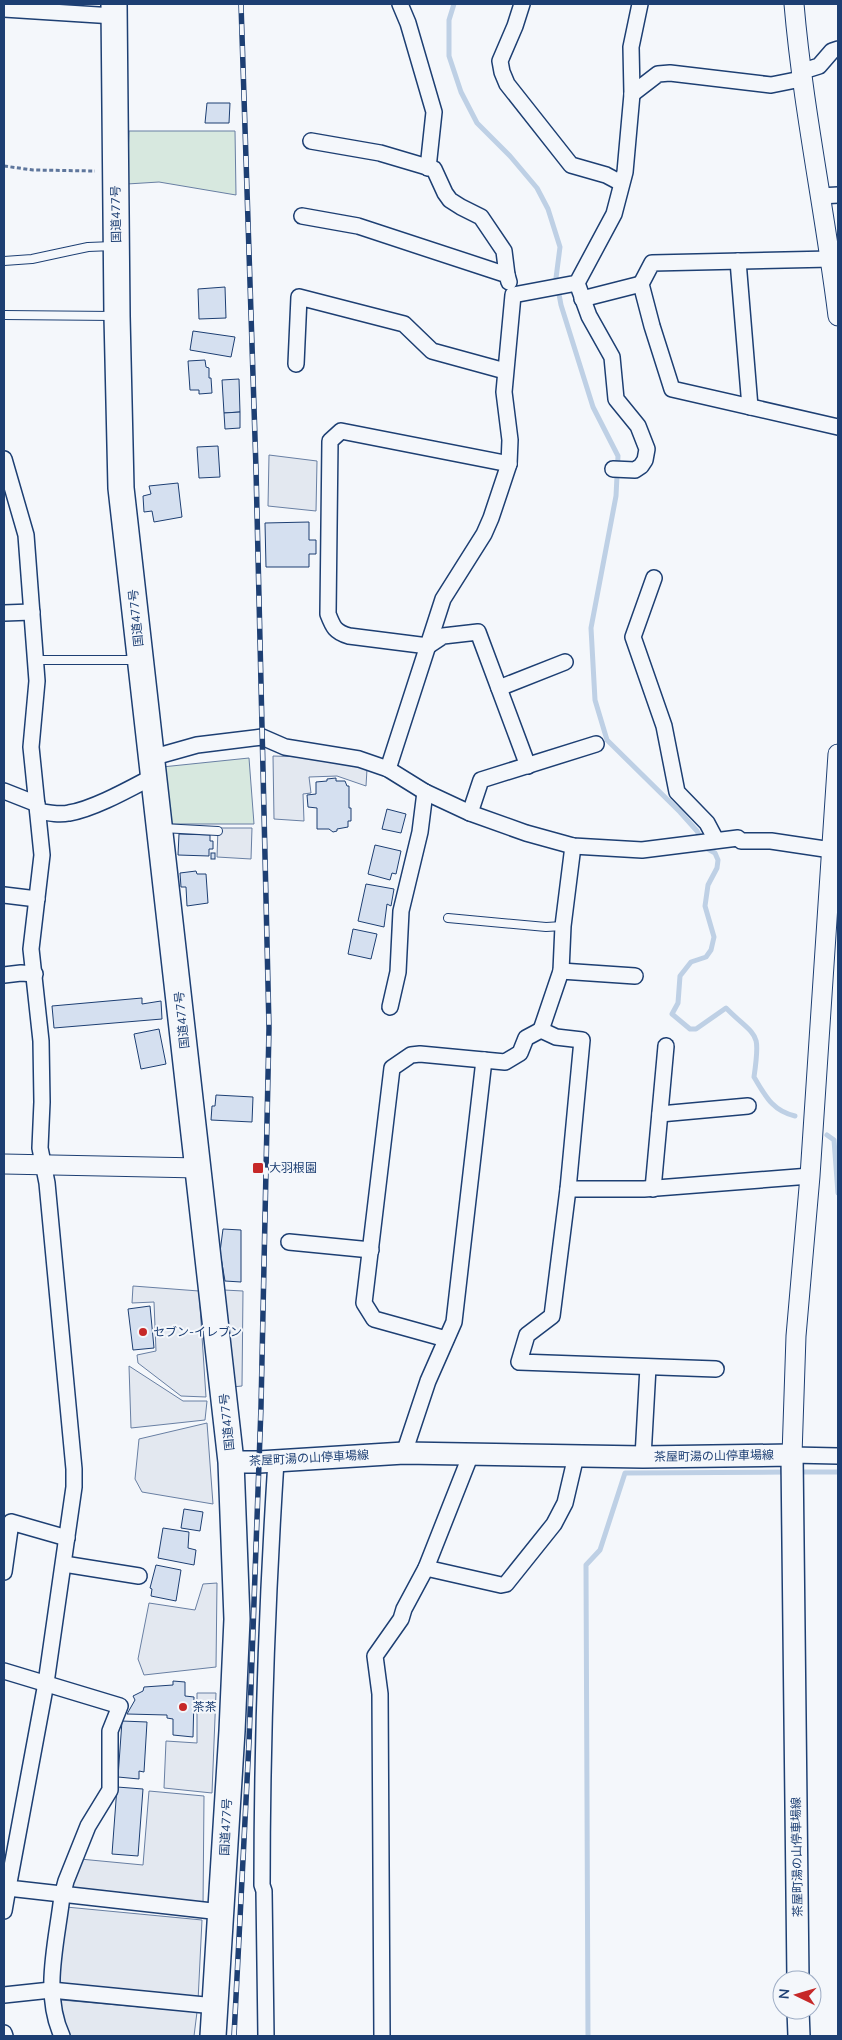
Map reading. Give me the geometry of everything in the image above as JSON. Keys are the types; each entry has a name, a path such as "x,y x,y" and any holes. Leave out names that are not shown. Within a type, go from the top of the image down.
{"highway":[{"name":"国道477号","path":"117,8 116,246 121,488 231,1462 236,1619 213,2036"}],"main road":[{"name":"茶屋町湯の山停車場線","path":"231,1462 404,1453 792,1458 798,1970"},
{"path":"798,2020 799,2036"}],"street":[{"path":"400,4 408,23 434,112 428,168"},
{"path":"522,4 500,61 507,84 571,165 606,175 621,183"},
{"path":"513,295 572,283 614,214 624,172 632,94 631,47 640,4"},
{"path":"794,4 801,75 829,196 831,259 838,316"},
{"path":"4,9 34,7 117,8"},
{"path":"632,94 658,74 670,73 771,85 801,75 819,66 832,50 838,49"},
{"path":"311,142 380,153 434,169 444,192 450,200 481,216 504,251 507,275 513,295 504,392 510,440 509,464 492,518 443,599 433,624 428,646 388,769"},
{"path":"302,216 358,226 507,275"},
{"path":"831,259 652,263 641,284 672,389 838,427"},
{"path":"738,261 750,407"},
{"path":"572,283 612,357 616,399 638,426 647,449 645,460 641,466 635,470 620,470"},
{"path":"582,299 641,284"},
{"path":"296,364 299,297 404,324 432,350 505,371"},
{"path":"509,464 341,431 330,441 328,614 333,628 339,633 349,636 428,646 443,636 478,632 528,766"},
{"path":"4,459 13,500 26,535 37,681 31,748 42,855 31,949 42,1059 40,1148 47,1183 74,1469 74,1487 64,1564 46,1682 4,1912"},
{"path":"654,578 633,637 664,726 677,792 707,823 713,840"},
{"path":"4,614 32,612"},
{"path":"499,688 565,662"},
{"path":"4,791 56,814 70,813 112,797 152,766 197,745 262,737 285,747 359,759 388,769 425,792 470,813 526,833 574,846 642,850 738,838 834,850"},
{"path":"470,813 480,780 596,744"},
{"path":"838,754 834,850 796,1336 792,1458 838,1456"},
{"path":"390,1007 398,972 401,911 420,832 425,792"},
{"path":"446,1338 374,1319 364,1303 392,1068 410,1055 420,1054 505,1062 520,1053 526,1038 541,1030 561,970 563,926 574,846"},
{"path":"4,894 37,899"},
{"path":"561,970 635,976"},
{"path":"4,975 35,974"},
{"path":"541,1030 556,1037 582,1040 568,1189 552,1316 527,1335 519,1362 716,1369"},
{"path":"653,1189 666,1046"},
{"path":"404,1453 428,1381 454,1322 484,1060"},
{"path":"660,1114 748,1106"},
{"path":"4,1164 199,1168"},
{"path":"568,1189 653,1189 810,1176"},
{"path":"289,1242 371,1250"},
{"path":"643,1457 648,1366"},
{"path":"382,2036 380,1694 375,1656 401,1619 404,1609 426,1568 471,1454"},
{"path":"426,1568 502,1585 506,1584 554,1524 565,1503 576,1456"},
{"path":"266,2036 264,1891 262,1885 262,1756 269,1574 276,1461"},
{"path":"4,1572 11,1522 67,1538"},
{"path":"64,1564 139,1576"},
{"path":"4,1671 46,1682 120,1706 110,1731 110,1790 88,1826 62,1896 51,1990 61,2036"},
{"path":"8,1888 62,1896 221,1912"},
{"path":"4,1995 51,1990 215,2006"}],"lane":[{"path":"4,261 32,259 88,247 116,246"},
{"path":"4,315 117,316"},
{"path":"35,660 140,660"},
{"path":"160,828 218,831"},
{"path":"448,918 546,927 563,926"}],"path":[{"path":"4,166 63,171 116,170"}],"shaded area":[{"path":"129,131 235,131 236,195 159,182 127,184"},
{"path":"269,455 317,461 316,511 268,506"},
{"path":"273,756 308,757 367,769 366,786 337,776 309,777 311,793 303,794 304,821 274,819"},
{"path":"249,758 254,824 168,824 162,767"},
{"path":"218,828 252,828 251,859 217,857"},
{"path":"133,1286 199,1291 206,1397 181,1396 138,1363 137,1355 156,1351 154,1302 132,1303"},
{"path":"224,1290 243,1291 242,1386 232,1387"},
{"path":"129,1366 183,1401 207,1401 205,1420 131,1428"},
{"path":"207,1423 213,1504 142,1492 135,1479 139,1439"},
{"path":"217,1583 216,1667 144,1675 138,1659 149,1603 195,1610 203,1584"},
{"path":"197,1693 216,1693 212,1793 164,1788 166,1741 197,1743"},
{"path":"149,1791 204,1796 203,1907 70,1894 80,1859 143,1865"},
{"path":"66,1907 202,1920 198,2001 57,1986"},
{"path":"61,2000 197,2012 194,2036 68,2036 61,2021"}],"building":[{"path":"207,103 230,103 229,123 205,123"},
{"path":"225,287 226,318 199,319 198,289"},
{"path":"193,331 235,337 231,357 190,350"},
{"path":"205,360 206,367 209,368 212,393 199,394 199,390 190,390 188,361"},
{"path":"239,379 240,412 224,413 222,380"},
{"path":"240,412 240,428 225,429 224,413"},
{"path":"218,446 220,477 199,478 197,447"},
{"path":"178,483 182,517 154,522 152,511 144,512 143,496 151,494 149,486"},
{"path":"309,522 309,540 316,540 316,554 309,554 309,567 266,567 265,523"},
{"path":"336,778 336,781 345,781 347,786 349,786 351,821 348,821 348,827 337,829 337,831 333,832 329,829 317,829 317,808 308,807 307,795 316,794 316,782"},
{"path":"387,809 406,814 401,833 382,829"},
{"path":"179,834 210,835 210,841 213,841 213,849 209,849 209,856 178,855"},
{"path":"375,845 401,851 396,874 392,873 390,880 368,874"},
{"path":"211,853 215,853 215,859 211,859"},
{"path":"196,871 197,874 206,874 208,903 187,906 186,887 181,887 180,873"},
{"path":"366,884 394,889 391,906 387,904 384,927 358,921"},
{"path":"353,929 377,934 371,959 348,954"},
{"path":"142,998 142,1004 161,1001 162,1019 54,1028 52,1006"},
{"path":"159,1029 166,1064 141,1069 134,1034"},
{"path":"216,1095 253,1097 252,1122 211,1120 212,1106 215,1106"},
{"path":"223,1229 241,1230 241,1282 225,1281 220,1252"},
{"path":"150,1306 154,1348 133,1350 128,1309"},
{"path":"184,1509 203,1512 200,1531 181,1528"},
{"path":"163,1528 189,1532 188,1548 196,1550 194,1565 158,1558"},
{"path":"156,1565 181,1570 176,1601 151,1596 152,1589 150,1588"},
{"path":"173,1681 185,1682 185,1696 194,1697 193,1737 173,1735 173,1719 167,1718 167,1715 127,1714 135,1700 133,1696 143,1691 144,1687 173,1685"},
{"path":"122,1721 147,1722 144,1772 139,1771 139,1779 118,1777"},
{"path":"117,1787 143,1789 138,1856 112,1854"}],"waterway":[{"path":"454,4 449,20 449,56 461,92 477,123 510,156 537,188 548,209 560,247 556,278 561,305 593,407 618,456 616,496 591,628 595,700 607,740 680,812 697,831 706,848 715,853 718,860 717,868 708,885 705,906 714,937 711,950 706,957 691,962 680,976 678,1003 672,1014 690,1029 696,1029 726,1008 754,1036 757,1050 754,1077 762,1090 780,1110 795,1116"},
{"path":"827,1135 834,1140 838,1193"},
{"path":"588,2036 586,1565 600,1550 625,1473 786,1472"},
{"path":"797,1472 838,1472"}],"railway":[{"path":"234,2036 249,1742 261,1407 269,1028 256,469 241,4"}],"place":[{"name":"大羽根園","path":"258,1168"},
{"name":"セブン-イレブン","path":"143,1332"},
{"name":"茶茶","path":"183,1707"}]}
